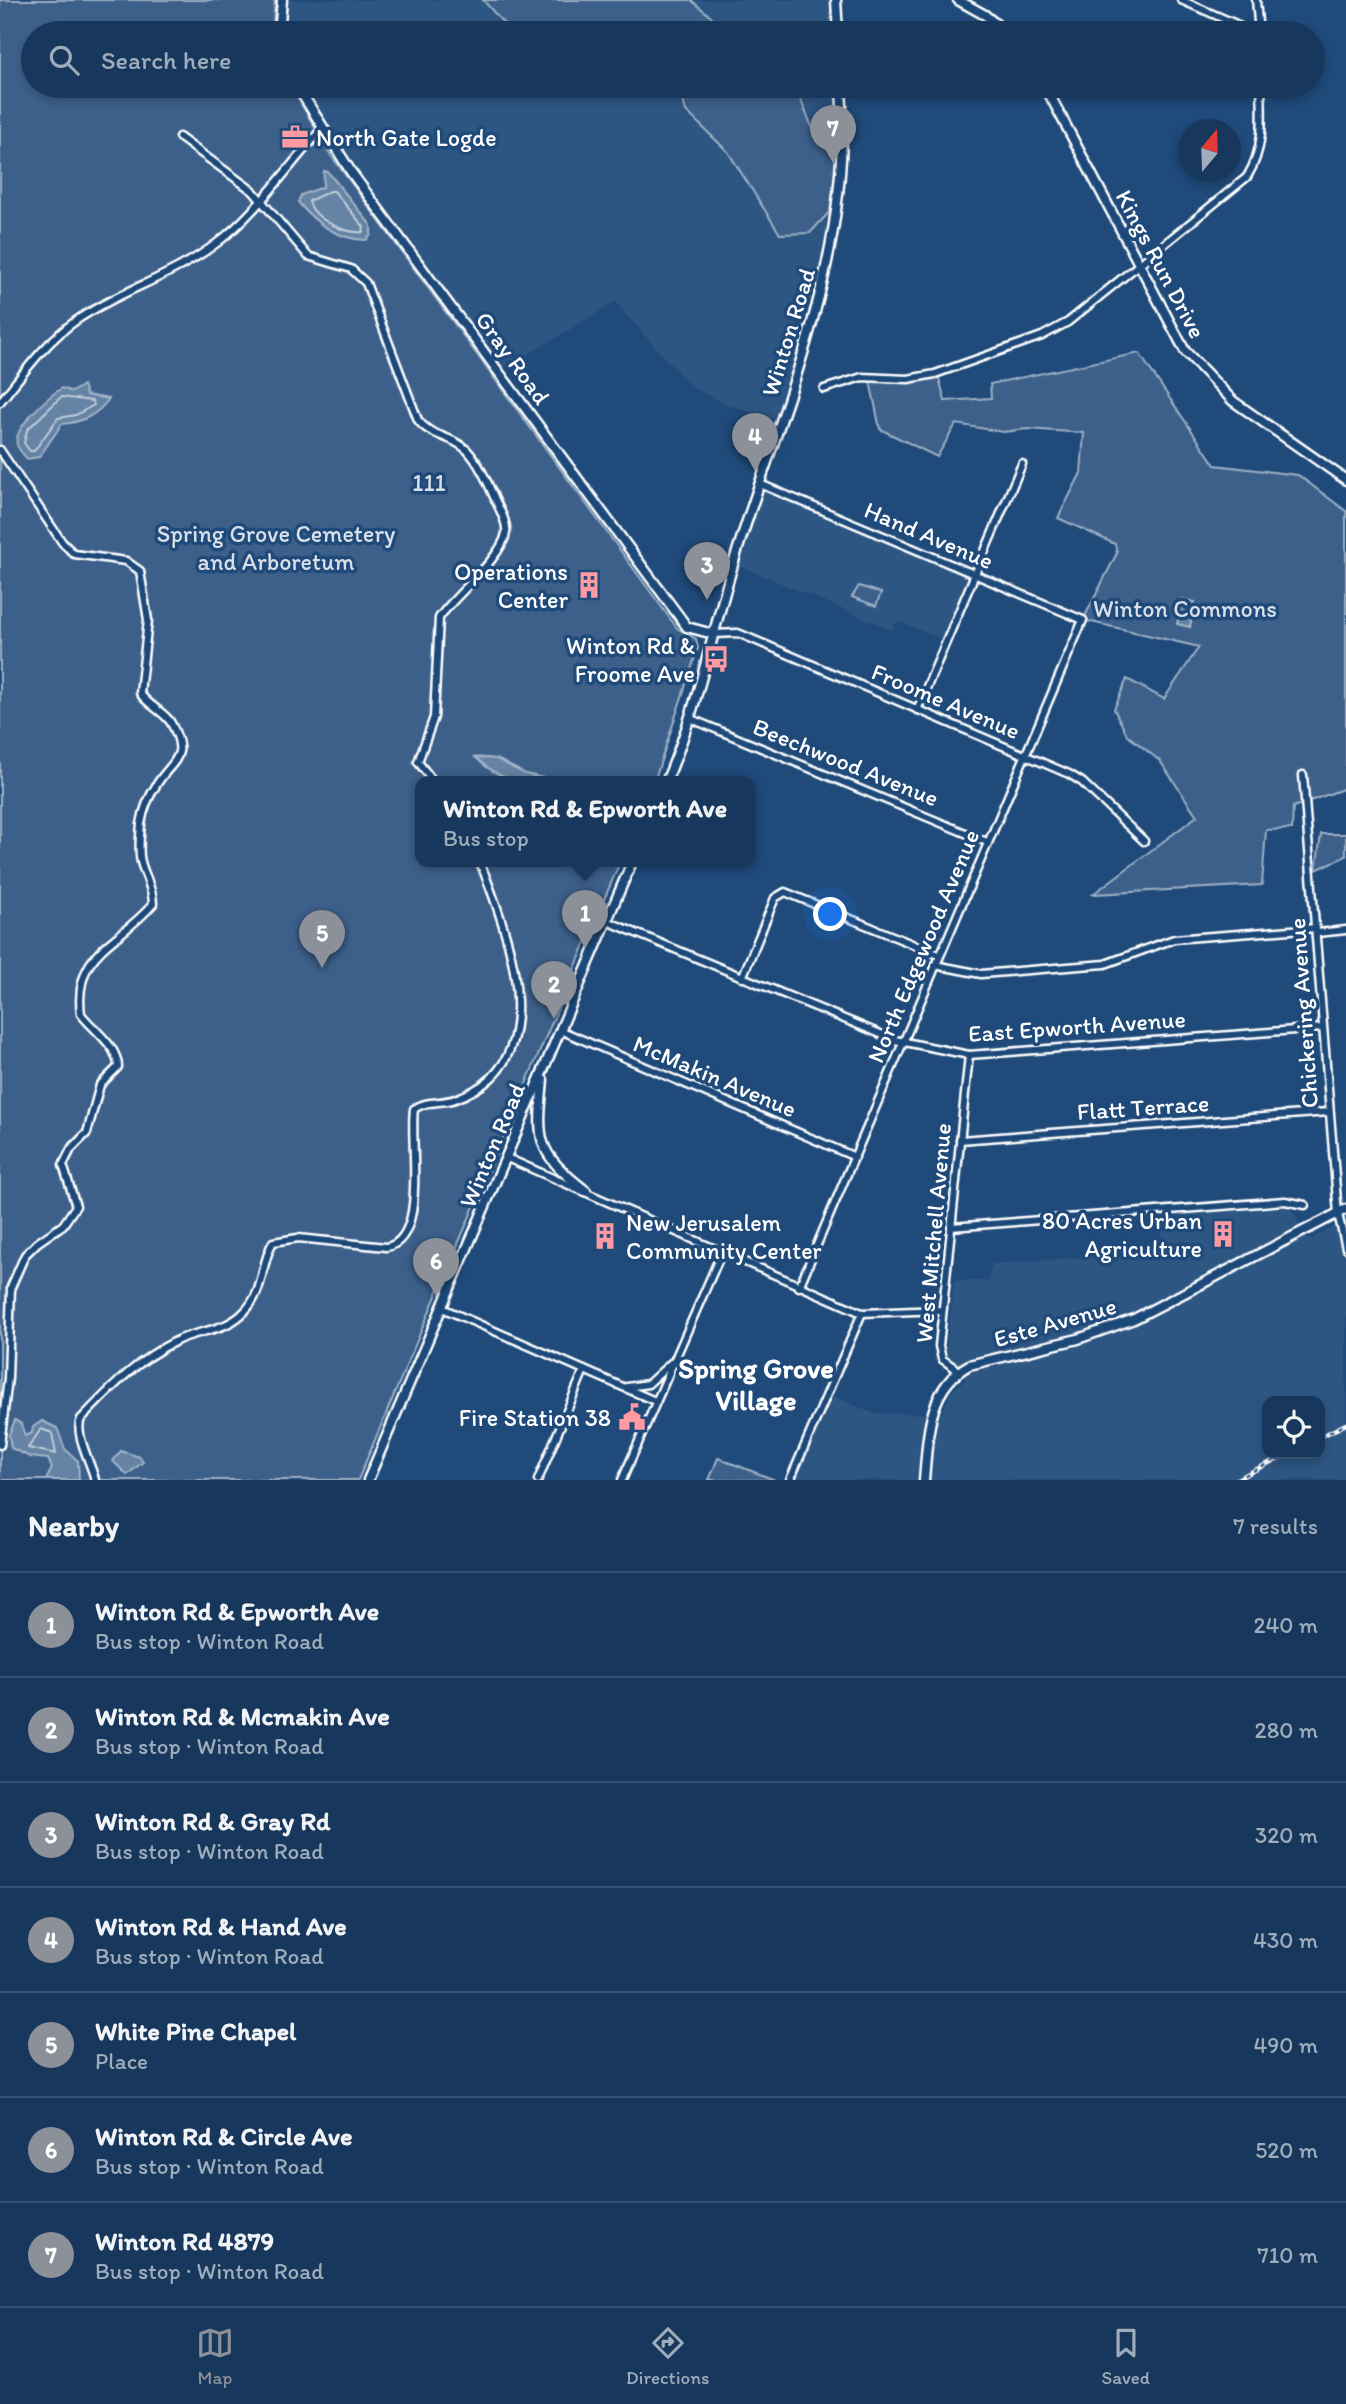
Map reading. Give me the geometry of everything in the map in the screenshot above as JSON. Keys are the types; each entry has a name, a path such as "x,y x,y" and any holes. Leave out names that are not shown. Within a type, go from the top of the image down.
{"street":[{"path":"280,21 282,0"},
{"path":"836,0 837,21"},
{"path":"958,0 992,21"},
{"path":"1181,0 1229,21"},
{"path":"1256,0 1258,21"},
{"name":"Gray Road","path":"304,98 322,129 687,627 713,634"},
{"name":"Winton Road","path":"668,776 814,323 827,273 842,170 841,98"},
{"name":"Kings Run Drive","path":"1051,98 1181,346 1202,371 1251,415 1346,480"},
{"path":"824,389 862,377 922,377 1042,336 1068,322 1247,177 1262,139 1261,98"},
{"path":"0,402 55,338 75,321 107,302 192,261 219,242 322,129"},
{"path":"178,137 261,199 308,256 340,264 366,283 418,420 426,430 457,441 470,453 491,489 506,526 504,539 494,554 467,589 439,618 433,717 418,762 429,776"},
{"path":"0,450 62,542 74,554 125,561 140,571 148,620 140,693 150,707 172,724 179,754 177,762 153,790 142,822 140,855 152,889 153,904 130,929 97,953 81,978 81,1014 108,1043 118,1059 118,1067 100,1085 88,1133 71,1149 63,1165 76,1206 71,1216 25,1255 11,1287 7,1389 0,1445"},
{"path":"917,710 1022,464"},
{"name":"Hand Avenue","path":"760,484 1083,621"},
{"name":"North Edgewood Avenue","path":"799,1287 934,965 1083,621"},
{"name":"Froome Avenue","path":"713,634 738,634 1025,755 1082,782 1144,841"},
{"name":"Beechwood Avenue","path":"689,718 987,842"},
{"name":"Chickering Avenue","path":"1303,775 1329,1112 1346,1248"},
{"path":"95,1480 90,1458 79,1435 78,1426 81,1419 126,1371 149,1355 179,1339 219,1329 245,1311 265,1275 268,1251 273,1242 298,1238 386,1247 397,1245 403,1240 411,1222 415,1154 414,1109 420,1104 454,1100 492,1077 510,1053 516,1031 516,983 502,917 482,867"},
{"name":"Winton Road","path":"368,1480 630,867"},
{"path":"743,978 775,898 785,892 939,955"},
{"name":"East Epworth Avenue","path":"607,921 903,1042 969,1055 1322,1028"},
{"path":"934,965 981,974 1105,964 1174,939 1346,930"},
{"name":"McMakin Avenue","path":"560,1030 855,1157"},
{"name":"West Mitchell Avenue","path":"924,1480 934,1404 943,1387 959,1371 947,1364 941,1356 942,1310 969,1055"},
{"path":"544,1071 539,1129 541,1141 558,1169 586,1191"},
{"name":"Flatt Terrace","path":"961,1140 1329,1112"},
{"path":"507,1158 586,1191 721,1254 862,1313 942,1310"},
{"path":"951,1227 1285,1201 1305,1205"},
{"name":"Este Avenue","path":"959,1371 980,1363 1078,1339 1134,1319 1342,1211"},
{"path":"622,1480 721,1254"},
{"path":"442,1308 655,1401"},
{"path":"790,1480 862,1313"},
{"path":"617,1385 638,1387 648,1384 674,1359"},
{"path":"538,1480 584,1370"}],"shaded area":[{"path":"283,0 483,0 501,21 280,21"},
{"path":"691,0 836,0 837,21 716,21"},
{"path":"305,98 680,98 686,111 728,152 751,192 810,233 838,203 834,239 781,422 726,404 691,387 615,302 499,372 382,214"},
{"path":"800,98 841,98 843,153 819,144"},
{"path":"760,484 974,576 946,641 897,621 892,630 733,563"},
{"path":"1283,1206 1292,1210 1308,1240 1346,1221 1346,1480 790,1480 821,1410 832,1395 872,1413 941,1414 951,1393 965,1379 946,1352 954,1281 988,1281 992,1264 1161,1252 1162,1216"}],"green space":[{"name":"Spring Grove Cemetery and Arboretum","path":"0,0 275,0 273,21 21,21 21,98 298,98 330,154 677,628 696,639 698,648 656,776 415,776 415,867 618,867 358,1480 0,1480"},
{"path":"483,0 691,0 716,21 501,21"},
{"path":"680,98 800,98 819,144 843,153 838,203 810,233 780,234 728,152 686,111"},
{"name":"Winton Commons","path":"1139,353 1215,465 1298,475 1346,511 1346,788 1293,807 1292,829 1266,830 1262,885 1093,894 1197,816 1160,761 1127,735 1114,709 1127,679 1164,699 1199,647 1083,620 1117,553 1115,544 1058,518 1081,473 1084,433 1027,429 1003,432 956,424 937,457 880,429 870,381 903,383 939,378 945,401 991,398 990,384"},
{"path":"859,586 881,593 876,606 852,597"},
{"path":"1321,834 1346,834 1346,856 1316,870"},
{"path":"718,1458 775,1480 709,1480"}],"water":[{"path":"324,171 328,172 371,225 371,235 366,240 346,237 328,229 298,202 301,195 323,187"},
{"path":"83,385 86,395 109,399 89,417 62,424 39,457 27,459 17,445 20,430 26,422 62,388 72,392"},
{"path":"1182,599 1195,602 1190,627 1177,624"},
{"path":"475,757 497,759 525,774 534,776 502,776"},
{"path":"15,1420 21,1424 25,1436 32,1433 33,1427 42,1421 57,1428 65,1449 78,1461 79,1480 46,1480 52,1468 48,1459 30,1457 11,1448 9,1435"},
{"path":"121,1451 140,1457 143,1462 127,1475 113,1461"}],"railway":[{"path":"1325,1434 1346,1424"},
{"path":"1235,1480 1277,1459"}],"place":[{"name":"North Gate Logde","path":"295,137"},
{"name":"Winton Rd 4879","path":"833,163"},
{"name":"Winton Rd & Hand Ave","path":"755,471"},
{"name":"Operations Center","path":"589,585"},
{"name":"Winton Rd & Gray Rd","path":"707,600"},
{"name":"Winton Rd & Froome Ave","path":"716,659"},
{"name":"Winton Rd & Epworth Ave","path":"585,948"},
{"name":"White Pine Chapel","path":"322,968"},
{"name":"Winton Rd & Mcmakin Ave","path":"554,1019"},
{"name":"80 Acres Urban Agriculture","path":"1223,1234"},
{"name":"New Jerusalem Community Center","path":"605,1236"},
{"name":"Winton Rd & Circle Ave","path":"436,1296"},
{"name":"Fire Station 38","path":"632,1417"}],"district":[{"name":"Spring Grove Village","path":"756,1384"}],"park label":[{"name":"111","path":"429,482"}]}
